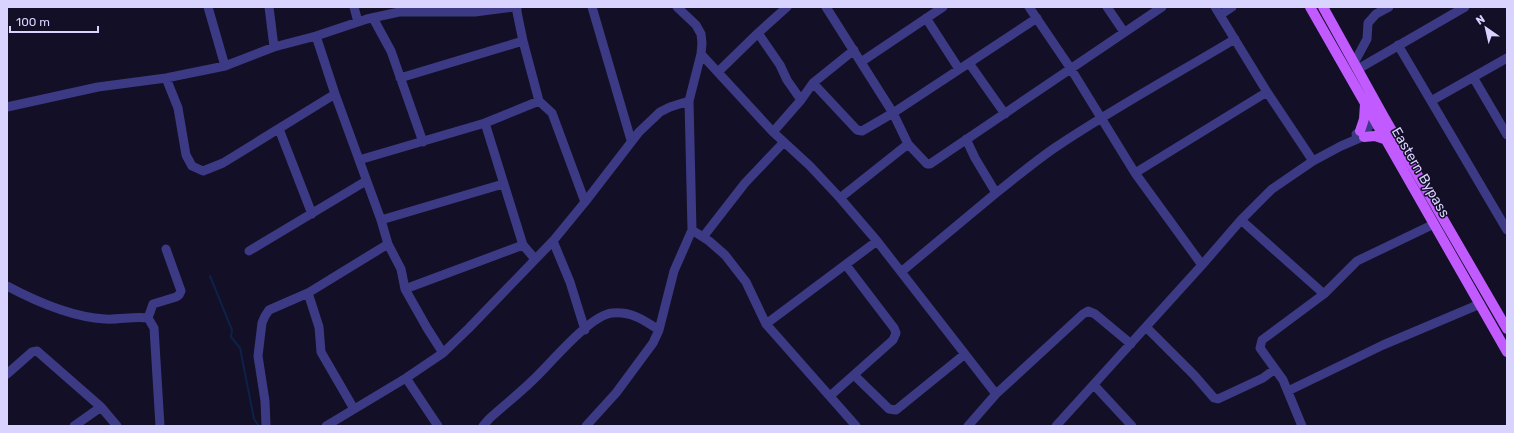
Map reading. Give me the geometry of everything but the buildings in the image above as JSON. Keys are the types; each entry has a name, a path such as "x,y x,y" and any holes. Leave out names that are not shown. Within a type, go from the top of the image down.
{"main road":[{"name":"Eastern Bypass","path":"1310,7 1364,104 1382,123 1386,140 1507,352"},
{"name":"Eastern Bypass","path":"1323,7 1356,66 1382,123 1507,329"},
{"path":"1364,104 1362,134 1375,136 1386,140"}],"street":[{"path":"208,7 225,66"},
{"path":"268,7 274,47"},
{"path":"354,7 358,22"},
{"path":"7,107 98,86 166,78 225,66 274,47 316,36 398,9 475,12 516,7 523,41 539,101 552,113 585,202"},
{"path":"592,7 631,140"},
{"path":"586,426 616,393 653,343 659,330 674,271 692,230 689,101 701,54 702,43 701,34 696,25 677,7"},
{"path":"719,71 786,7"},
{"path":"827,7 893,114 908,144 927,164 930,164 1005,114 1162,7"},
{"path":"861,62 943,7"},
{"path":"1029,7 1071,69 1135,173 1202,265"},
{"path":"1107,7 1124,32"},
{"path":"1215,7 1236,39 1267,92 1313,161"},
{"path":"1220,15 1232,7"},
{"path":"1356,66 1367,39 1368,23 1375,7"},
{"path":"1371,18 1389,7"},
{"path":"1356,66 1398,46 1466,7"},
{"path":"373,18 391,51 423,142"},
{"path":"926,18 959,69"},
{"path":"814,83 859,131 865,130 893,114 1037,18"},
{"path":"758,33 780,65 787,80 801,100"},
{"path":"316,36 366,182 381,220 388,244 401,269 405,288 443,353"},
{"path":"902,272 996,193 1054,148 1101,118 1236,39"},
{"path":"400,78 523,41"},
{"path":"1398,46 1507,230"},
{"path":"773,132 814,83 854,50"},
{"path":"701,54 719,71 773,132 840,198 902,272 996,394"},
{"path":"1431,101 1507,58"},
{"path":"969,62 1005,114"},
{"path":"1473,77 1507,135"},
{"path":"166,78 178,108 186,155 192,166 203,171 223,164 335,94"},
{"path":"1135,173 1267,92"},
{"path":"359,160 485,123 539,101"},
{"path":"331,425 443,353 553,241 585,202 631,140 654,116 670,107 689,101"},
{"path":"485,123 523,245 535,259"},
{"path":"1056,426 1241,220 1272,189 1313,161 1382,123"},
{"path":"279,129 312,214"},
{"path":"966,139 974,158 996,193"},
{"path":"703,237 745,183 784,142"},
{"path":"840,198 908,144"},
{"path":"248,251 366,182"},
{"path":"381,220 503,184"},
{"path":"1241,220 1324,294"},
{"path":"1302,426 1283,380 1260,348 1262,340 1324,294 1357,262 1434,224"},
{"path":"692,230 726,255 746,282 766,324 856,426"},
{"path":"553,241 570,282 585,330"},
{"path":"766,324 877,241"},
{"path":"266,426 258,356 264,316 269,310 308,293 388,244"},
{"path":"405,288 523,245"},
{"path":"148,318 153,304 176,297 181,291 166,249"},
{"path":"830,396 893,340 896,333 894,328 846,265"},
{"path":"7,286 39,302 72,313 104,319 148,318"},
{"path":"308,293 319,327 321,352 354,409"},
{"path":"1288,391 1383,345 1480,304"},
{"path":"968,426 996,394 1088,311 1095,314 1131,344"},
{"path":"483,426 488,419 534,379 569,342 604,314 626,313 646,321 659,330"},
{"path":"148,318 154,328 160,426"},
{"path":"1146,327 1194,374 1214,398 1218,400 1263,378 1275,369"},
{"path":"7,374 32,352 37,351 101,407 117,426"},
{"path":"854,376 889,409 896,410 965,354"},
{"path":"406,378 438,426"},
{"path":"1094,385 1132,426"},
{"path":"74,426 101,407"}],"waterway":[{"path":"210,276 232,330 231,337 240,348 254,419 259,426"}]}
